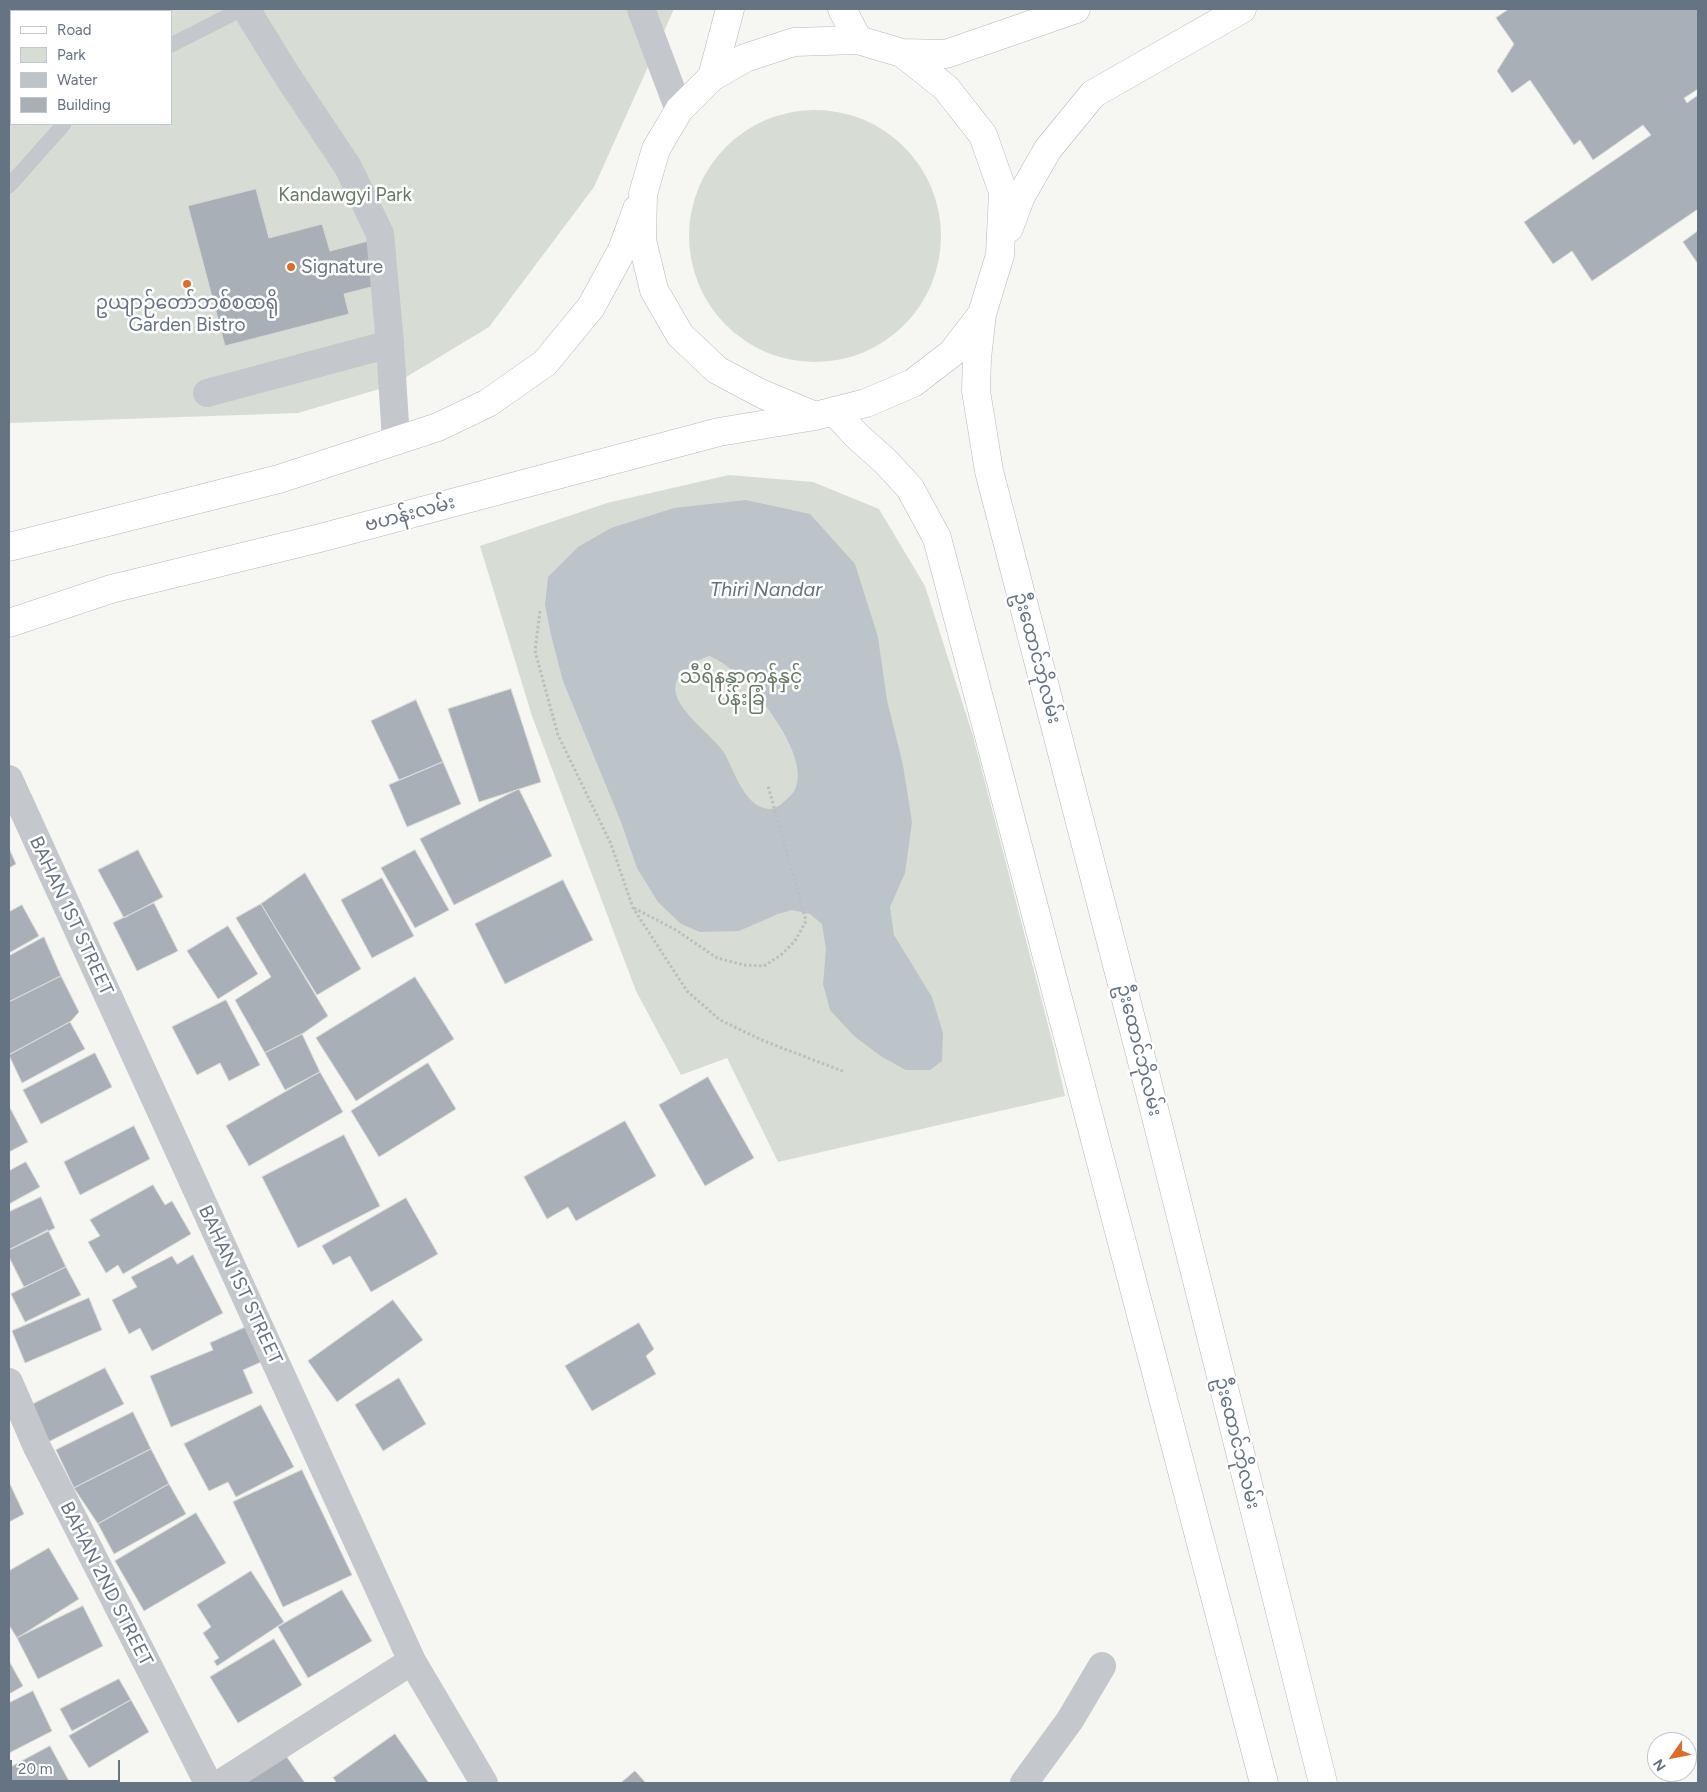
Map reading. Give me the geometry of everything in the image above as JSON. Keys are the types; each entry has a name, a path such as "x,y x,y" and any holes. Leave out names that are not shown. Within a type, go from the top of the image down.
{"main road":[{"path":"712,77 730,9"},
{"path":"842,9 858,40"},
{"path":"9,547 279,479 438,427 488,403 545,363 591,307 622,250 643,194 656,149 679,110 712,77 745,58 794,42 858,40 902,53 946,54 1076,9"},
{"path":"982,314 1021,196 1048,149 1093,94 1242,9"},
{"path":"902,53 946,88 983,135 1003,192 1000,255"},
{"path":"643,194 642,240 654,290 680,334 717,370 762,394 824,413 856,436 885,461 910,488 937,538 1264,1783"},
{"name":"ဗဟန်းလမ်း","path":"9,623 111,589 320,538 719,432 824,413 866,403 912,383 952,353 982,314"},
{"name":"ဦးထောင်ဘိုလမ်း","path":"982,314 977,358 976,391 989,471 1140,1056 1323,1783"}],"street":[{"path":"246,9 288,77 348,167 380,234 396,440"},
{"path":"641,9 679,110"},
{"path":"207,393 390,344"},
{"name":"BAHAN 1ST STREET","path":"9,779 412,1660 484,1783"},
{"name":"BAHAN 2ND STREET","path":"9,1382 37,1447 208,1783"},
{"path":"221,1783 412,1660"},
{"path":"1024,1783 1070,1720 1102,1666"}],"lane":[{"path":"172,44 242,9"},
{"path":"9,186 63,125"}],"path":[{"path":"540,611 535,651 558,735 611,844 633,908 687,991 720,1020 764,1041 845,1072"},
{"path":"633,908 676,930 717,958 764,966 781,955 794,941 806,921 768,786"}],"green space":[{"name":"Kandawgyi Park","path":"674,9 594,187 489,327 393,385 298,413 9,423 10,24 10,125 172,125 172,10 14,10"},
{"path":"815,110 840,112 863,119 885,131 904,147 920,166 932,188 939,211 941,236 939,261 932,284 920,306 904,325 885,341 863,353 840,360 815,362 790,360 767,353 745,341 726,325 710,306 698,284 691,261 689,236 691,211 698,188 710,166 726,147 745,131 767,119 790,112"},
{"name":"သီရိနန္ဒာကန်နှင့် ပန်းခြံ","path":"729,475 813,482 879,509 925,586 973,736 1065,1096 778,1162 727,1058 681,1075 636,991 532,716 480,546 607,503"}],"water":[{"name":"Thiri Nandar","path":"746,500 810,514 855,564 878,637 887,700 903,765 912,822 905,873 890,907 894,935 932,997 943,1033 942,1061 930,1070 906,1070 882,1057 854,1036 830,1010 823,984 826,949 822,924 810,914 792,910 739,931 700,932 681,924 658,902 637,868 621,822 563,681 545,605 548,577 578,547 611,528 674,508","holes":["709,656 724,664 741,678 776,720 789,744 797,766 797,785 787,799 771,809 762,808 748,797 725,754 680,704 676,693 676,682 684,672 698,661"]}],"building":[{"path":"1509,9 1698,9 1698,89 1684,98 1687,103 1698,95 1698,209 1592,281 1572,251 1553,264 1524,222 1651,135 1643,125 1593,160 1580,140 1574,145 1530,80 1512,93 1497,71 1514,44 1496,18"},
{"name":"Signature","path":"256,189 269,238 322,224 330,251 372,240 383,284 344,294 349,314 225,346 188,206"},
{"path":"1698,231 1698,264 1683,242"},
{"path":"511,689 541,782 479,802 448,709"},
{"path":"416,700 443,762 399,780 371,721"},
{"path":"443,762 461,804 407,827 389,785"},
{"path":"519,789 552,856 454,905 420,839"},
{"path":"9,848 16,864 9,868"},
{"path":"138,850 163,897 124,918 98,870"},
{"path":"415,850 449,910 415,928 381,868"},
{"path":"305,873 361,969 317,995 261,904"},
{"path":"382,878 414,936 372,958 341,900"},
{"path":"563,880 593,940 505,984 475,924"},
{"path":"154,903 178,951 137,971 113,923"},
{"path":"261,904 328,1016 302,1034 265,1053 235,1000 271,977 236,918"},
{"path":"22,905 39,936 9,953 9,912"},
{"path":"228,926 258,974 218,999 187,951"},
{"path":"44,937 61,976 9,1002 9,956"},
{"path":"61,976 79,1012 70,1022 9,1055 9,1002"},
{"path":"415,977 454,1039 356,1101 316,1038"},
{"path":"226,1000 260,1065 229,1081 220,1063 197,1075 172,1027"},
{"path":"70,1022 85,1049 22,1083 9,1055"},
{"path":"302,1034 320,1072 285,1090 265,1053"},
{"path":"95,1053 112,1087 41,1124 23,1090"},
{"path":"428,1063 456,1109 379,1157 351,1111"},
{"path":"320,1072 343,1112 249,1166 226,1126"},
{"path":"708,1077 754,1158 705,1186 659,1105"},
{"path":"9,1106 28,1142 9,1152"},
{"path":"625,1121 656,1176 576,1221 568,1207 547,1219 524,1177"},
{"path":"134,1126 150,1159 80,1195 64,1162"},
{"path":"344,1135 380,1206 298,1248 262,1177"},
{"path":"26,1162 40,1187 9,1204 9,1171"},
{"path":"153,1185 165,1205 172,1201 191,1234 123,1274 118,1265 106,1273 88,1242 100,1236 90,1220"},
{"path":"41,1197 55,1228 9,1250 9,1212"},
{"path":"406,1198 438,1254 371,1292 350,1256 333,1265 322,1246"},
{"path":"48,1230 66,1267 24,1287 9,1257 9,1250"},
{"path":"193,1255 223,1313 152,1351 140,1328 129,1334 112,1300 137,1287 131,1277 172,1256 177,1264"},
{"path":"66,1267 81,1295 25,1322 11,1294"},
{"path":"89,1298 102,1330 25,1363 12,1331"},
{"path":"393,1300 423,1340 337,1402 308,1361"},
{"path":"639,1323 654,1349 646,1356 656,1374 592,1411 565,1366"},
{"path":"246,1327 261,1362 243,1370 253,1393 171,1427 150,1376 213,1350 210,1343"},
{"path":"105,1368 124,1404 48,1442 29,1406"},
{"path":"399,1378 426,1424 383,1451 355,1405"},
{"path":"261,1405 294,1467 236,1497 228,1482 209,1491 184,1444"},
{"path":"133,1412 151,1449 74,1488 56,1450"},
{"path":"151,1449 169,1484 98,1524 74,1488"},
{"path":"302,1470 352,1575 283,1607 233,1502"},
{"path":"9,1482 24,1514 9,1522"},
{"path":"169,1484 186,1514 114,1554 98,1524"},
{"path":"196,1513 226,1563 144,1611 115,1561"},
{"path":"49,1548 79,1599 17,1638 9,1625 9,1571"},
{"path":"251,1571 284,1622 217,1666 214,1661 219,1658 203,1633 211,1627 197,1605"},
{"path":"342,1590 372,1641 308,1678 278,1627"},
{"path":"83,1606 103,1646 38,1679 17,1638"},
{"path":"274,1639 302,1685 238,1723 210,1677"},
{"path":"9,1661 23,1686 9,1694"},
{"path":"119,1679 131,1700 72,1731 60,1709"},
{"path":"33,1691 52,1731 9,1753 9,1703"},
{"path":"131,1700 149,1732 89,1768 69,1736"},
{"path":"395,1734 429,1783 337,1783 333,1778"},
{"path":"50,1746 70,1783 9,1783 9,1768"},
{"path":"284,1753 305,1783 241,1783"},
{"path":"635,1771 646,1783 621,1783"}],"place":[{"name":"Signature","path":"291,267"},
{"name":"ဥယျာဉ်တော်ဘစ်စထရို Garden Bistro","path":"187,284"}]}
